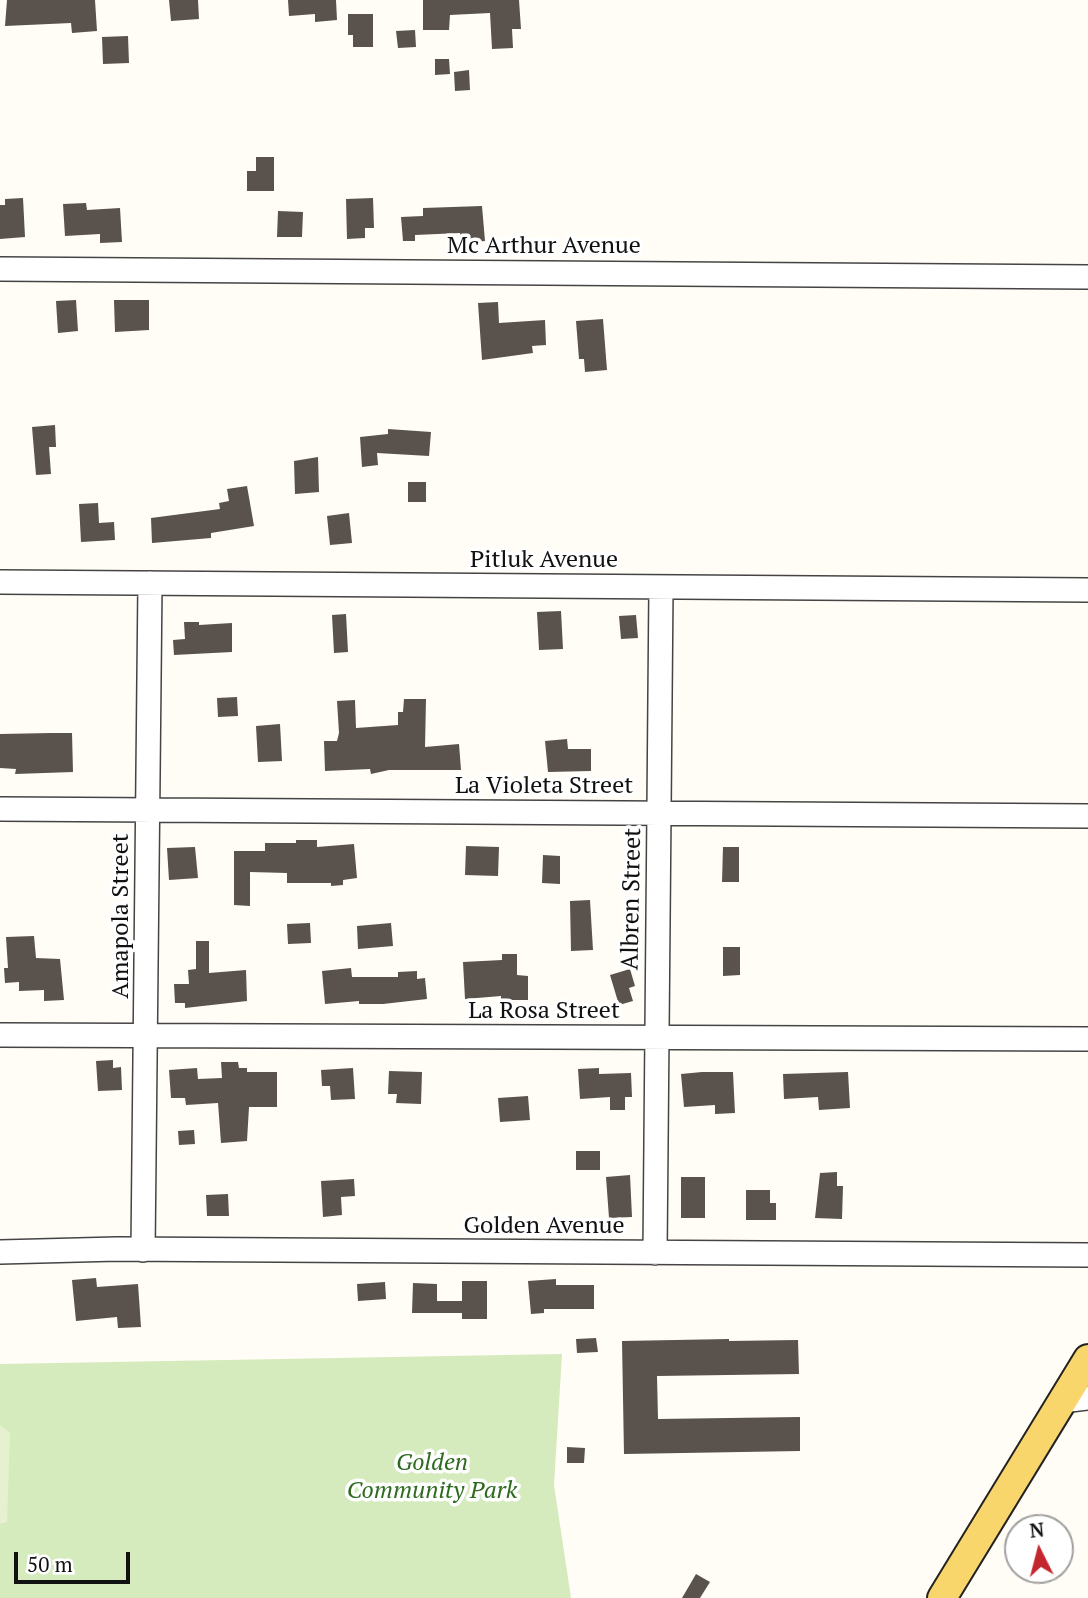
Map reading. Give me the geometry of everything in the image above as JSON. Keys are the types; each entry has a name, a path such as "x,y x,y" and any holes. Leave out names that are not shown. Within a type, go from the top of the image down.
{"main road":[{"path":"942,1598 1075,1400 1088,1359"}],"street":[{"name":"Mc Arthur Avenue","path":"0,269 1088,277"},
{"name":"Pitluk Avenue","path":"0,582 1088,590"},
{"name":"Amapola Street","path":"143,1250 150,583"},
{"name":"Albren Street","path":"655,1253 662,587"},
{"name":"La Violeta Street","path":"0,809 1088,816"},
{"name":"La Rosa Street","path":"0,1035 1088,1039"},
{"name":"Golden Avenue","path":"0,1252 143,1250 1088,1255"}],"green space":[{"name":"Golden Community Park","path":"562,1354 554,1485 571,1598 0,1598 0,1364"},
{"path":"0,1425 10,1433 7,1522 0,1524"}],"building":[{"path":"7,0 95,0 97,31 72,33 71,23 5,26"},
{"path":"169,0 198,0 199,19 171,21"},
{"path":"288,0 336,0 337,20 315,22 315,14 289,16"},
{"path":"423,0 519,0 521,29 512,29 513,48 492,49 490,13 450,15 449,30 423,30"},
{"path":"348,14 373,14 373,47 353,47 353,35 348,35"},
{"path":"415,30 416,47 398,48 396,31"},
{"path":"128,36 129,63 103,64 102,37"},
{"path":"435,59 449,59 450,74 435,75"},
{"path":"469,70 470,90 455,91 454,72"},
{"path":"256,157 274,157 274,191 247,191 247,171 256,171"},
{"path":"23,198 25,237 0,239 0,205 5,205 5,199"},
{"path":"373,198 374,228 365,228 365,238 347,239 346,199"},
{"path":"86,203 87,210 120,208 122,242 100,243 100,234 65,236 63,204"},
{"path":"482,206 485,241 461,243 460,233 415,235 415,241 403,241 401,217 423,216 423,208"},
{"path":"278,211 303,212 302,237 277,237"},
{"path":"76,300 78,331 58,333 56,301"},
{"path":"114,300 149,300 149,330 115,332"},
{"path":"498,302 499,323 545,320 546,345 532,346 533,353 482,360 478,303"},
{"path":"603,319 607,370 585,372 584,359 579,359 576,321"},
{"path":"55,425 56,447 49,447 51,474 36,475 32,427"},
{"path":"388,429 431,432 429,456 377,453 378,465 362,467 360,437 388,434"},
{"path":"318,457 319,492 295,494 294,461"},
{"path":"408,482 426,482 426,502 408,502"},
{"path":"247,486 254,526 211,533 211,538 152,543 151,518 220,509 219,503 229,501 227,489"},
{"path":"98,503 99,523 114,522 115,540 81,542 79,504"},
{"path":"349,513 352,543 330,545 327,516"},
{"path":"561,611 563,649 539,650 537,612"},
{"path":"346,614 348,652 334,653 332,615"},
{"path":"636,615 638,638 621,639 619,616"},
{"path":"184,622 199,622 199,625 232,623 232,652 174,655 173,640 185,639"},
{"path":"237,697 238,716 218,717 217,698"},
{"path":"404,699 426,699 425,747 459,744 461,770 389,770 371,774 370,769 325,771 324,741 337,741 339,733 337,701 355,700 356,728 398,725 398,712 403,712"},
{"path":"280,724 282,761 258,762 256,726"},
{"path":"72,733 73,772 15,774 16,769 0,768 0,734"},
{"path":"567,739 568,749 591,749 591,771 548,772 545,741"},
{"path":"296,840 317,840 317,847 354,844 357,878 343,880 343,885 331,886 331,883 287,883 287,873 250,872 250,906 234,905 234,851 265,851 265,843 296,843"},
{"path":"466,846 499,847 498,876 465,875"},
{"path":"195,847 198,878 169,880 167,848"},
{"path":"723,847 739,847 739,882 722,882"},
{"path":"543,855 560,856 560,884 542,883"},
{"path":"590,900 593,950 571,951 570,901"},
{"path":"310,923 311,943 288,944 287,924"},
{"path":"391,923 393,946 358,949 357,926"},
{"path":"34,936 36,958 60,959 64,1000 44,1001 44,990 19,991 19,982 5,983 4,968 8,968 6,937"},
{"path":"196,941 209,941 209,973 246,970 247,1001 185,1008 185,1003 175,1003 174,984 189,984 188,970 196,969"},
{"path":"723,947 740,947 740,975 723,976"},
{"path":"502,954 517,954 517,975 528,976 528,1000 501,1000 501,996 465,999 463,962 502,960"},
{"path":"351,968 352,977 398,977 398,972 417,971 417,979 425,978 427,999 383,1004 359,1004 359,1001 325,1004 322,971"},
{"path":"630,969 635,986 629,988 633,1001 619,1005 610,975"},
{"path":"113,1060 113,1068 121,1067 122,1090 98,1091 96,1061"},
{"path":"221,1062 238,1062 239,1068 247,1068 247,1072 277,1072 277,1107 249,1107 247,1141 221,1143 218,1103 186,1105 185,1098 171,1098 169,1070 197,1068 198,1079 222,1078"},
{"path":"353,1068 355,1099 331,1100 330,1086 322,1086 321,1070"},
{"path":"599,1068 599,1074 631,1073 632,1097 625,1097 625,1110 610,1110 610,1097 580,1099 578,1069"},
{"path":"389,1071 422,1072 421,1104 396,1103 397,1094 388,1094"},
{"path":"733,1072 735,1113 715,1114 715,1105 684,1107 681,1074"},
{"path":"848,1072 850,1108 819,1110 818,1097 784,1099 783,1074"},
{"path":"528,1096 530,1120 500,1122 498,1098"},
{"path":"194,1130 195,1144 179,1145 178,1131"},
{"path":"576,1151 600,1151 600,1170 576,1170"},
{"path":"837,1172 837,1186 843,1186 842,1219 815,1218 820,1173"},
{"path":"630,1175 632,1217 609,1218 606,1177"},
{"path":"681,1177 705,1177 705,1218 681,1218"},
{"path":"354,1179 355,1196 341,1197 342,1215 323,1217 321,1181"},
{"path":"746,1190 770,1190 770,1203 776,1203 776,1220 746,1220"},
{"path":"228,1194 229,1216 207,1216 206,1195"},
{"path":"96,1278 97,1287 138,1284 141,1327 118,1328 117,1317 76,1321 72,1280"},
{"path":"556,1279 556,1285 594,1285 594,1309 544,1309 544,1313 531,1314 528,1281"},
{"path":"462,1281 487,1281 487,1319 462,1319 462,1313 412,1313 413,1283 437,1284 437,1301 462,1301"},
{"path":"385,1282 386,1299 358,1301 357,1284"},
{"path":"596,1338 598,1352 577,1353 576,1339"},
{"path":"798,1340 799,1374 657,1376 658,1419 800,1417 800,1451 624,1454 622,1341"},
{"path":"567,1447 585,1448 584,1463 567,1463"},
{"path":"696,1574 710,1582 700,1598 682,1598"}]}
